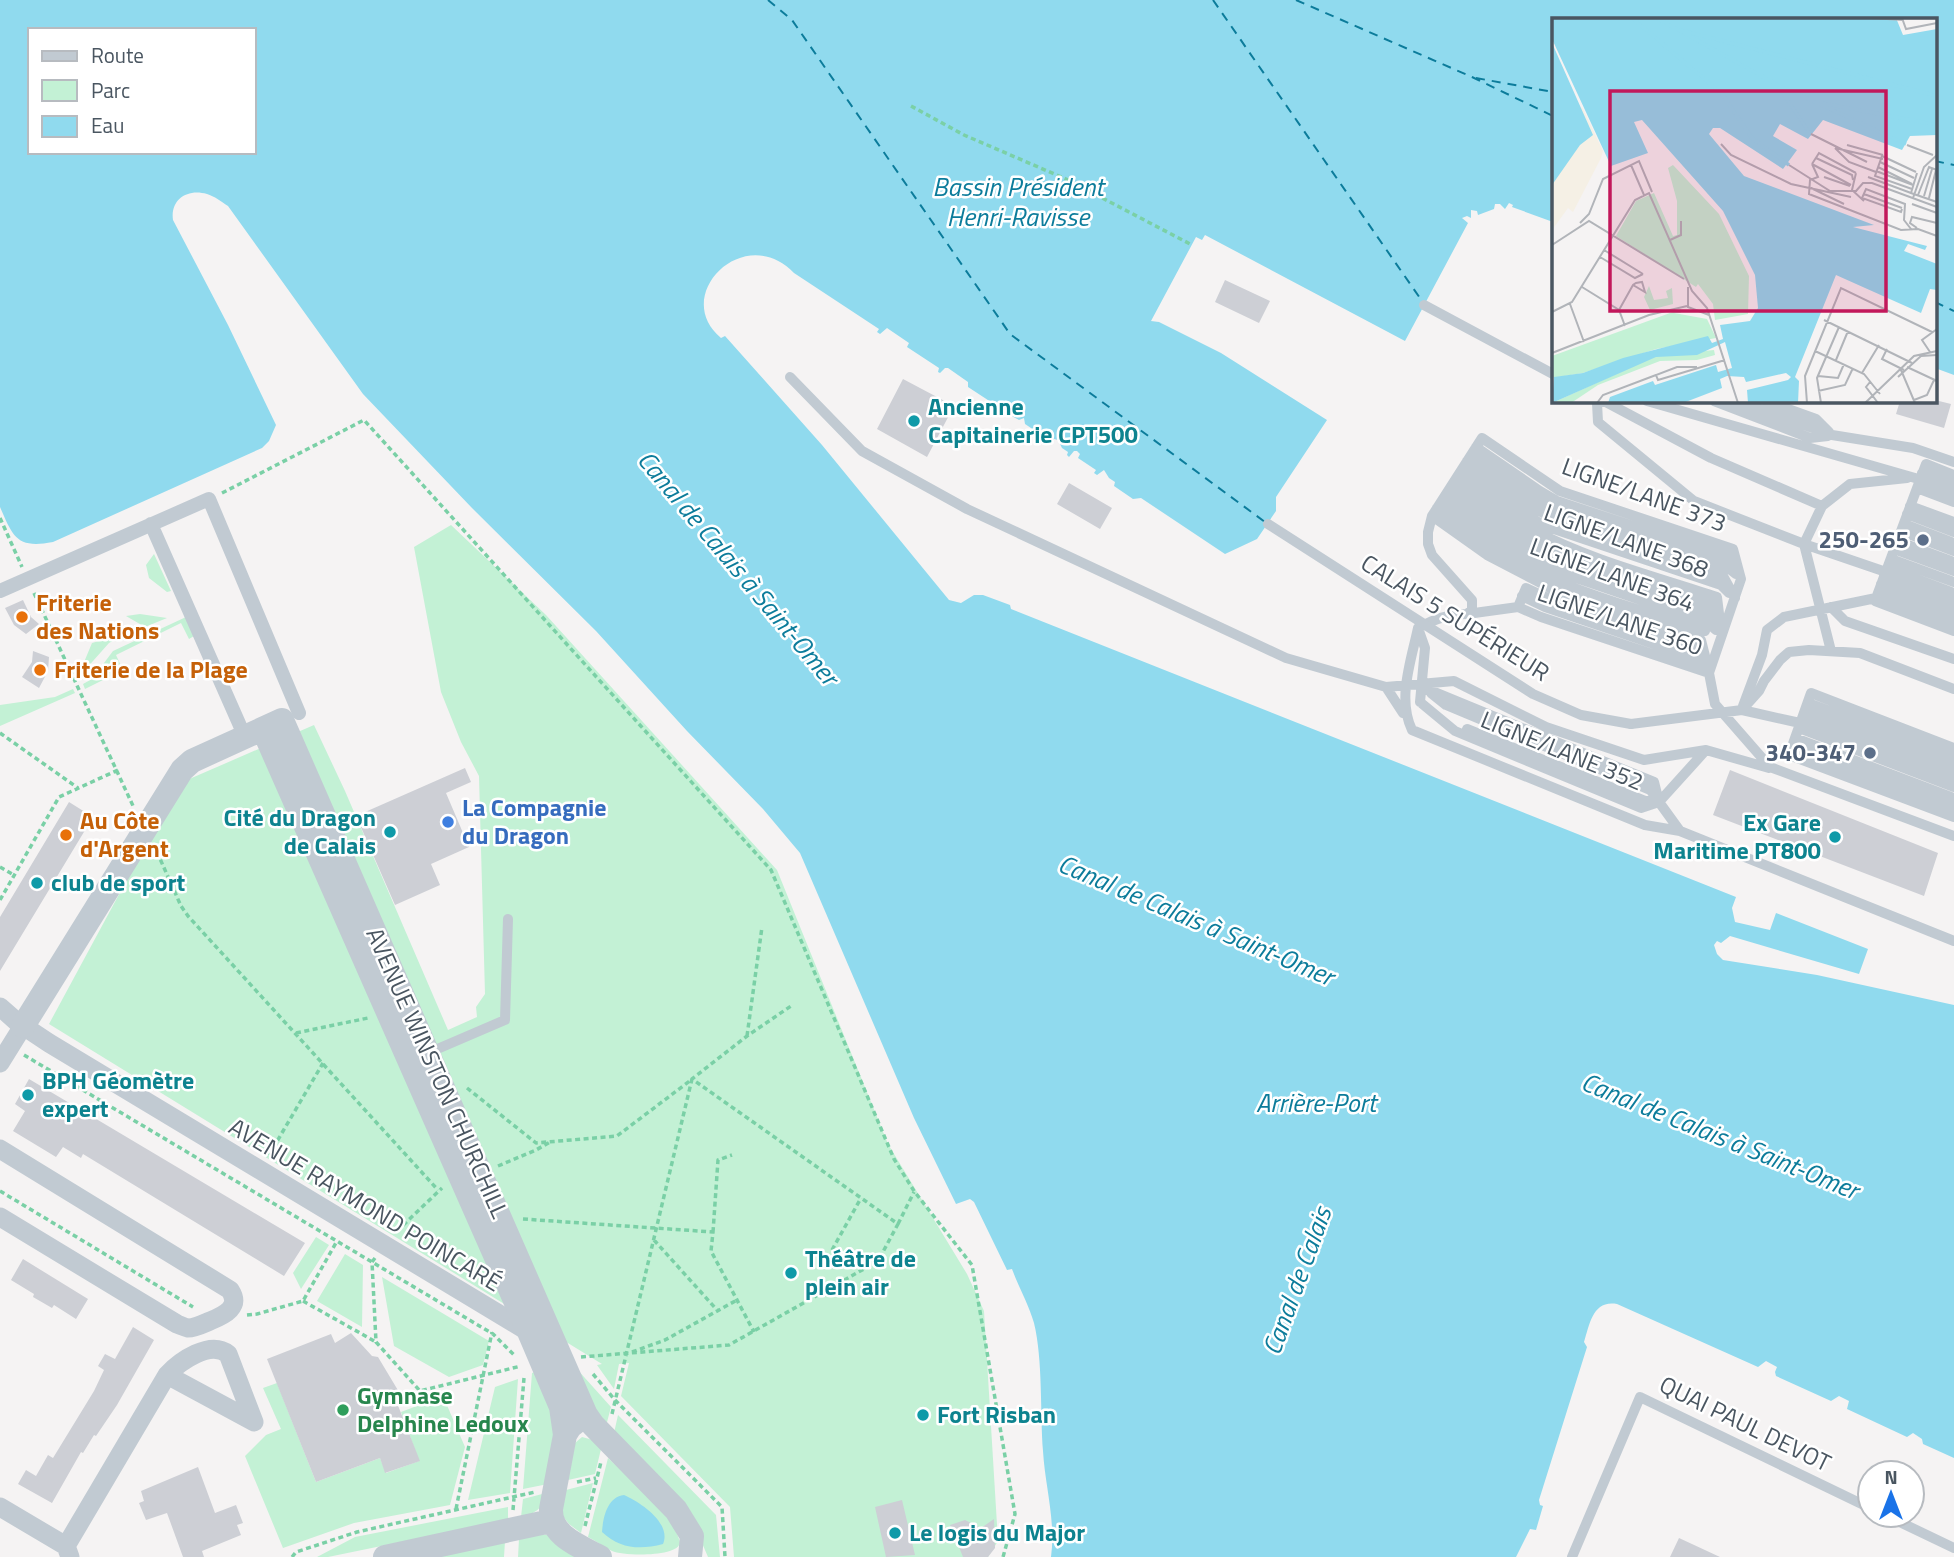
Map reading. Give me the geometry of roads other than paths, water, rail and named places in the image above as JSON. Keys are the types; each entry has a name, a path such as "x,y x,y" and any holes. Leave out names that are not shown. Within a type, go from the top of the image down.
{"street":[{"name":"AVENUE WINSTON CHURCHILL","path":"151,524 209,499 272,725 561,1407 565,1435"},
{"path":"0,591 151,524 272,725 186,765 11,1045"},
{"name":"AVENUE WINSTON CHURCHILL","path":"272,725 428,1053 578,1398 593,1425 681,1516 694,1550"},
{"name":"AVENUE RAYMOND POINCARÉ","path":"0,1007 11,1045 260,1170 529,1332"},
{"path":"0,1149 230,1290 234,1303 219,1318 189,1328 177,1324 0,1217"},
{"path":"0,1507 68,1552 167,1375"},
{"path":"593,1425 583,1422 574,1424 565,1435 551,1521 564,1536 600,1557"},
{"path":"385,1557 551,1521"}],"lane":[{"path":"1424,305 1552,373"},
{"path":"790,377 862,451 967,509 1286,658 1386,687 1454,681 1546,727 1644,760 1706,750 1775,769"},
{"path":"1601,402 1598,422 1694,501 1804,544 1954,571"},
{"path":"1603,402 1712,458 1822,506"},
{"path":"1718,402 1832,435 1913,447 1954,462"},
{"path":"1741,402 1832,435"},
{"path":"1768,402 1813,429"},
{"path":"1670,403 1954,485"},
{"name":"LIGNE/LANE 373","path":"1457,477 1528,472 1560,491 1733,549 1741,579"},
{"path":"1831,651 1826,608 1804,544 1822,506 1850,484 1954,475"},
{"path":"1920,476 1954,493"},
{"path":"1920,476 1954,502"},
{"path":"1891,558 1920,476"},
{"path":"1457,477 1520,489 1555,510 1727,567 1741,579 1709,673"},
{"path":"1457,477 1545,526 1721,585 1735,598"},
{"path":"1457,477 1428,532 1428,544 1432,555 1472,600 1472,610 1467,614"},
{"path":"1457,477 1500,543 1577,579 1708,623 1722,634"},
{"path":"1457,477 1495,517 1554,551 1713,606 1722,634"},
{"path":"1457,477 1487,555 1554,590 1702,640 1715,704 1770,767 1954,836"},
{"name":"LIGNE/LANE 364","path":"1457,477 1495,551 1564,584 1705,631"},
{"path":"1742,710 1762,655 1766,630 1784,617 1826,608 1891,558 1954,522"},
{"name":"CALAIS 5 SUPÉRIEUR","path":"1268,524 1533,694 1581,715 1631,724 1742,710 1800,724"},
{"path":"1891,558 1954,532"},
{"path":"1891,558 1954,542"},
{"path":"1891,558 1954,551"},
{"path":"1891,558 1954,562"},
{"path":"1891,558 1954,582"},
{"path":"1891,558 1954,593"},
{"path":"1891,558 1954,602"},
{"path":"1891,558 1954,612"},
{"path":"1891,558 1954,621"},
{"path":"1891,558 1954,631"},
{"path":"1418,628 1445,616 1518,607 1524,592 1545,607 1695,658 1709,673"},
{"name":"LIGNE/LANE 360","path":"1518,607 1709,673"},
{"path":"1826,608 1845,621 1954,659"},
{"path":"1405,716 1404,703 1418,628"},
{"path":"1418,628 1425,648 1422,685"},
{"path":"1742,710 1759,691 1777,663 1789,652 1860,653 1954,689"},
{"path":"1422,685 1449,701 1650,790 1659,802 1706,750"},
{"name":"LIGNE/LANE 352","path":"1422,685 1420,702 1457,728 1641,808 1659,802 1680,831"},
{"path":"1386,687 1412,730 1645,825 1680,831 1954,941"},
{"path":"1800,724 1954,748"},
{"path":"1800,724 1954,757"},
{"path":"1800,724 1954,766"},
{"path":"1800,724 1954,776"},
{"path":"1800,724 1954,788"},
{"path":"1800,724 1954,797"},
{"path":"1800,724 1954,807"},
{"path":"1800,724 1954,817"},
{"path":"428,1053 505,1020 508,919"},
{"name":"QUAI PAUL DEVOT","path":"1572,1557 1640,1397 1856,1501"},
{"path":"1914,1529 1954,1548"}],"water":[{"name":"Arrière-Port","path":"0,0 1954,0 1954,375 1937,369 1937,18 1552,18 1552,222 1512,207 1509,203 1505,209 1500,204 1495,204 1494,209 1478,215 1477,211 1471,210 1471,218 1462,218 1468,223 1405,341 1205,235 1202,240 1196,237 1151,321 1159,322 1221,353 1327,420 1276,497 1276,511 1257,539 1225,554 1141,498 1133,499 1114,486 1115,482 1104,470 1097,475 1094,473 1096,470 1078,458 1080,454 1077,451 1069,457 1058,440 1047,443 1049,440 1025,424 1024,418 1019,420 1010,415 1004,406 997,411 997,406 968,387 968,382 948,368 938,372 939,368 907,347 909,343 887,328 880,334 877,332 879,329 774,259 754,255 735,260 720,270 709,285 704,303 707,321 721,338 725,336 822,445 949,600 961,603 974,595 983,595 1010,605 1011,609 1736,897 1732,908 1735,922 1770,930 1776,913 1868,949 1859,974 1730,936 1714,945 1723,960 1817,975 1954,1005 1954,1458 1923,1444 1922,1439 1913,1433 1907,1437 1847,1409 1849,1401 1839,1396 1831,1401 1776,1376 1777,1367 1766,1361 1758,1367 1617,1304 1609,1304 1598,1309 1591,1321 1584,1342 1587,1347 1539,1500 1543,1506 1536,1530 1530,1529 1516,1557 1051,1557 1052,1530 1043,1451 1039,1353 1032,1316 1012,1269 1007,1270 974,1202 970,1199 956,1204 914,1118 800,853 763,809 596,631 472,508 363,394 228,206 218,199 200,193 187,194 177,201 173,220 276,425 269,441 262,448 53,542 24,542 9,526 0,507"},
{"path":"624,1495 646,1508 659,1521 665,1536 663,1544 631,1547 616,1542 602,1532 610,1504"}],"place":[{"name":"Ancienne Capitainerie CPT500","path":"914,421"},
{"name":"250-265","path":"1923,540"},
{"name":"Friterie des Nations","path":"22,617"},
{"name":"Friterie de la Plage","path":"40,670"},
{"name":"340-347","path":"1870,753"},
{"name":"La Compagnie du Dragon","path":"448,822"},
{"name":"Cité du Dragon de Calais","path":"390,832"},
{"name":"Au Côte d'Argent","path":"66,835"},
{"name":"Ex Gare Maritime PT800","path":"1835,837"},
{"name":"club de sport","path":"37,883"},
{"name":"BPH Géomètre expert","path":"28,1095"},
{"name":"Théâtre de plein air","path":"791,1273"},
{"name":"Gymnase Delphine Ledoux","path":"343,1410"},
{"name":"Fort Risban","path":"923,1415"},
{"name":"Le logis du Major","path":"895,1533"}],"water label":[{"name":"Bassin Président Henri-Ravisse","path":"1018,202"},
{"name":"Canal de Calais à Saint-Omer","path":"738,568"},
{"name":"Canal de Calais à Saint-Omer","path":"1196,920"},
{"name":"Canal de Calais à Saint-Omer","path":"1720,1136"},
{"name":"Canal de Calais","path":"1297,1281"}]}
